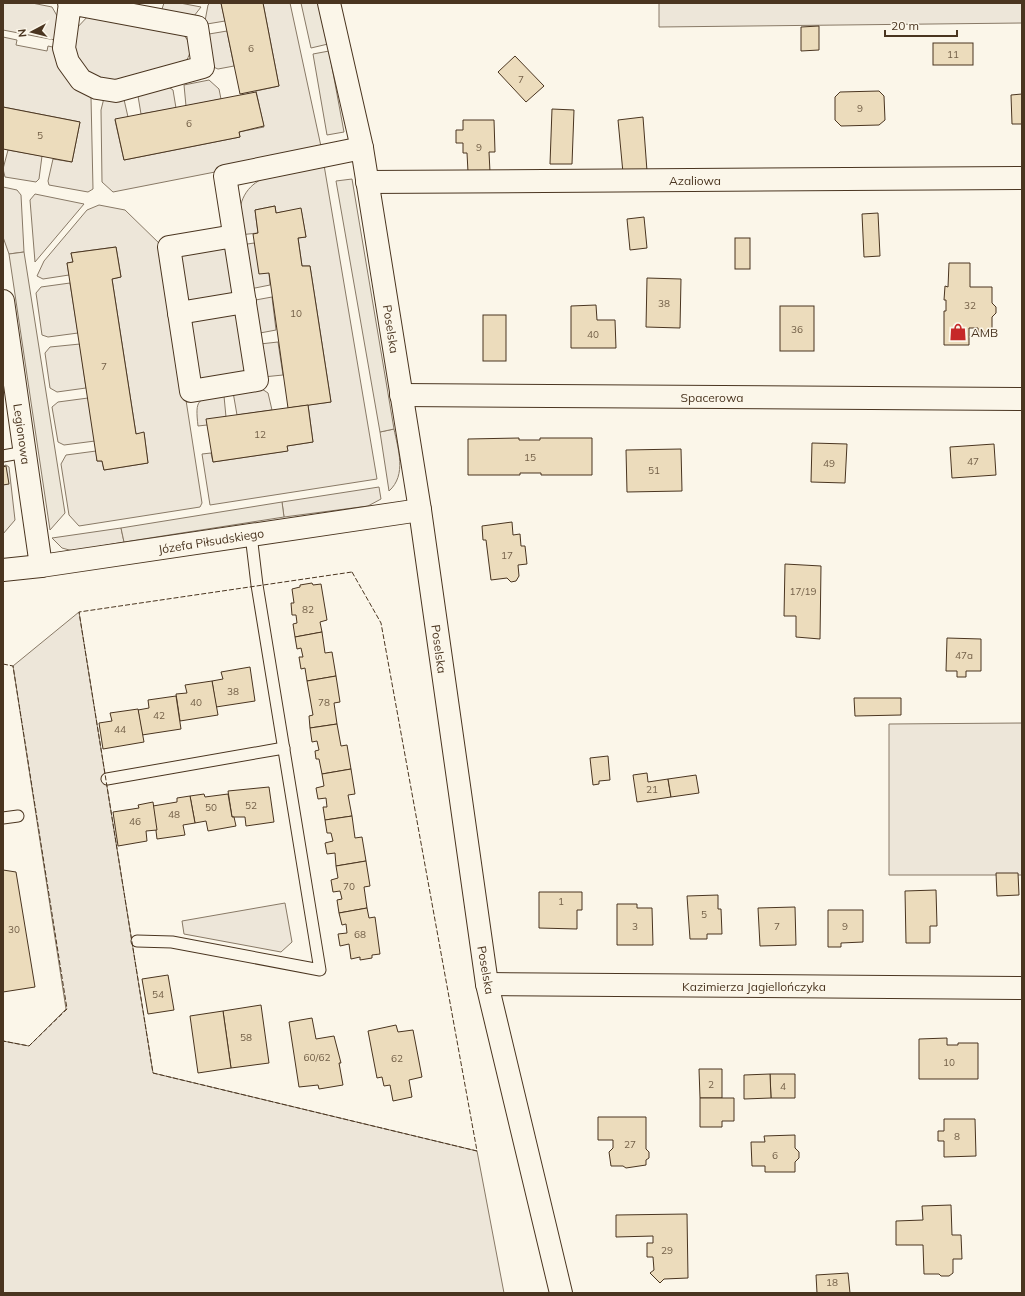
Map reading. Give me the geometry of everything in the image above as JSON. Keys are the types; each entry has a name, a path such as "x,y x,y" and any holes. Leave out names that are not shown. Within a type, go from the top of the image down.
{"street":[{"path":"70,3 197,27 204,67 116,91 97,88 81,80 68,62 64,48 70,3"},
{"name":"Poselska","path":"329,3 362,148 420,510 487,984 561,1293"},
{"path":"234,236 169,247 191,391 257,380 225,176 362,148"},
{"name":"Azaliowa","path":"367,182 1022,178"},
{"name":"Legionowa","path":"3,301 41,566"},
{"path":"179,313 245,302"},
{"name":"Spacerowa","path":"401,395 1022,399"},
{"name":"Józefa Piłsudskiego","path":"3,570 41,566 420,510"},
{"name":"Kazimierza Jagiellończyka","path":"487,984 1022,988"}],"lane":[{"path":"3,456 25,452"},
{"path":"137,941 172,942 320,970 257,585 251,535"},
{"path":"108,779 284,748"},
{"path":"3,818 18,816"}],"shaded area":[{"path":"3,3 32,3 52,7 60,21 60,41 3,30"},
{"path":"164,3 180,3 201,7 194,16 166,15 162,9"},
{"path":"210,3 221,3 225,21 207,24 205,21 208,5"},
{"path":"263,3 290,3 322,151 113,192 102,182 101,110 104,98 123,95 128,117 115,120 124,160 240,137 239,132 264,127 256,91 279,86"},
{"path":"301,3 318,3 328,44 311,48"},
{"path":"659,3 1022,3 1022,23 659,27"},
{"path":"90,14 179,30 190,45 190,53 185,63 112,84 98,81 78,64 72,44 74,31"},
{"path":"227,31 234,66 218,69 211,66 209,34"},
{"path":"3,37 17,40 16,45 47,51 48,46 57,48 88,89 91,97 93,189 88,192 49,185 48,181 53,159 72,162 80,122 3,107"},
{"path":"329,51 344,132 327,135 313,54"},
{"path":"209,80 219,89 221,99 186,106 184,85"},
{"path":"167,86 173,90 176,108 141,114 138,96"},
{"path":"8,150 42,156 39,179 36,182 5,177 3,169"},
{"path":"324,165 377,479 210,505 202,454 211,453 213,462 287,451 287,446 313,442 308,405 331,402 310,266 302,266 298,238 306,237 301,209 276,213 275,206 255,210 258,233 239,235 239,214 243,198 251,187 261,179 274,174"},
{"path":"352,179 394,429 380,432 336,181"},
{"path":"3,187 17,190 21,195 24,252 9,254 3,237"},
{"path":"35,194 84,204 35,262 30,200"},
{"path":"99,205 125,210 162,246 202,503 200,507 79,526 69,515 61,464 66,455 96,451 97,461 102,461 104,470 148,463 144,433 136,434 112,279 121,277 116,247 71,253 73,262 67,263 69,275 43,279 37,276 44,261 87,210"},
{"path":"254,243 269,273 270,285 250,289 241,245"},
{"path":"228,248 236,297 187,308 178,250"},
{"path":"24,252 65,513 50,530 9,254"},
{"path":"70,283 78,333 48,337 42,335 36,293 41,287"},
{"path":"272,297 276,330 260,333 250,301"},
{"path":"237,309 246,368 241,373 199,380 185,318"},
{"path":"278,342 283,375 263,377 260,344"},
{"path":"80,344 86,388 57,392 50,388 45,353 50,347"},
{"path":"262,389 268,393 272,410 237,415 233,392"},
{"path":"224,396 226,417 207,425 198,426 197,410 200,402 203,399"},
{"path":"88,398 95,441 64,445 58,442 52,407 58,402"},
{"path":"394,429 399,453 400,470 395,485 389,491 380,432"},
{"path":"6,465 9,467 15,520 3,534 3,466"},
{"path":"379,487 381,499 368,506 284,517 282,502"},
{"path":"282,502 284,517 124,542 121,528"},
{"path":"121,528 124,542 73,551 62,548 52,538"},
{"path":"79,612 153,1073 477,1151 504,1293 3,1293 3,1041 29,1046 66,1009 13,666"},
{"path":"1022,723 1022,875 889,875 889,724"},
{"path":"285,903 292,942 281,952 184,934 182,921"}],"building":[{"path":"221,3 263,3 279,86 240,94"},
{"path":"819,26 819,50 801,51 801,27"},
{"path":"933,43 973,43 973,65 933,65"},
{"path":"515,56 544,86 526,102 498,72"},
{"path":"879,91 884,96 885,120 879,125 841,126 835,120 835,97 840,92"},
{"path":"256,92 264,126 239,132 240,137 124,160 115,119"},
{"path":"1022,94 1022,124 1012,124 1011,95"},
{"path":"3,107 80,122 72,162 3,149"},
{"path":"552,109 574,110 572,164 550,164"},
{"path":"643,117 647,171 623,173 618,120"},
{"path":"463,120 494,120 495,152 489,152 490,172 468,172 467,153 463,153 463,143 456,143 456,130 463,130"},
{"path":"275,206 276,213 301,208 306,237 298,238 302,266 310,266 331,402 288,408 269,273 259,274 253,234 258,233 255,210"},
{"path":"878,213 880,256 864,257 862,214"},
{"path":"644,217 647,248 630,250 627,219"},
{"path":"735,238 750,238 750,269 735,269"},
{"path":"116,247 121,277 112,279 136,434 144,432 148,463 104,470 102,461 97,461 67,263 73,262 71,253"},
{"path":"949,263 970,263 970,287 992,287 992,303 996,307 996,313 992,317 992,332 978,332 978,328 969,328 969,345 944,345 944,311 946,311 946,300 944,300 945,286 948,287"},
{"path":"647,278 681,279 680,328 646,327"},
{"path":"596,305 597,320 615,320 616,348 571,348 571,306"},
{"path":"780,306 814,306 814,351 780,351"},
{"path":"483,315 506,315 506,361 483,361"},
{"path":"308,405 313,442 287,446 288,451 213,462 206,419"},
{"path":"519,438 519,440 540,440 540,438 592,438 592,475 541,475 541,473 520,473 520,475 468,475 468,439"},
{"path":"812,443 847,444 845,483 811,482"},
{"path":"994,444 996,475 952,478 950,447"},
{"path":"681,449 682,491 627,492 626,450"},
{"path":"6,466 9,484 3,485 3,467"},
{"path":"512,522 513,535 520,534 521,546 525,546 527,564 518,565 519,576 516,581 511,582 507,578 491,580 486,540 483,540 482,526"},
{"path":"785,564 821,566 820,639 796,637 796,616 784,616"},
{"path":"312,583 313,585 321,584 327,620 320,622 322,632 295,637 293,624 297,623 296,615 292,615 291,603 294,603 292,589 300,587 300,585"},
{"path":"322,632 325,653 332,652 336,676 307,681 305,668 301,669 299,657 303,657 301,648 297,649 295,637"},
{"path":"947,638 981,639 981,671 966,671 966,677 957,677 957,671 946,671"},
{"path":"250,667 255,701 216,707 212,681 223,679 221,672"},
{"path":"336,676 340,702 334,703 337,724 310,728 309,716 313,715 307,681"},
{"path":"212,681 218,715 180,721 176,694 187,693 185,685"},
{"path":"176,696 181,729 142,735 138,710 149,708 148,700"},
{"path":"854,698 901,698 901,715 855,716"},
{"path":"138,709 144,742 103,749 99,723 112,721 110,713"},
{"path":"337,724 341,746 347,745 351,769 322,774 319,759 316,759 315,751 319,750 317,741 312,742 310,728"},
{"path":"608,756 610,780 599,781 599,784 593,785 590,758"},
{"path":"351,769 355,794 348,795 352,816 325,820 323,807 327,807 326,798 318,799 316,788 324,786 322,774"},
{"path":"647,773 648,782 668,779 671,797 637,802 633,775"},
{"path":"696,775 699,793 671,797 668,779"},
{"path":"269,787 274,822 246,826 245,817 232,817 228,791"},
{"path":"204,794 205,797 228,794 232,817 234,817 236,826 208,831 206,821 195,823 190,796"},
{"path":"190,796 195,823 183,825 185,835 157,839 153,806 177,802 177,798"},
{"path":"153,802 157,830 146,831 147,841 118,846 113,812 139,808 138,805"},
{"path":"352,816 355,838 362,837 366,861 336,866 335,853 327,854 325,843 333,841 331,833 327,833 325,820"},
{"path":"366,861 370,886 364,887 367,908 339,913 337,900 342,899 340,891 333,892 331,880 338,878 336,866"},
{"path":"3,870 16,872 35,987 3,992"},
{"path":"996,873 1018,873 1019,895 997,896"},
{"path":"936,890 937,926 930,926 930,943 906,943 905,891"},
{"path":"539,892 582,892 582,910 577,910 577,929 539,928"},
{"path":"718,895 718,909 721,909 722,934 707,934 707,939 690,939 687,896"},
{"path":"617,904 637,904 637,908 652,908 653,945 617,945"},
{"path":"795,907 796,945 760,946 758,908"},
{"path":"367,908 369,918 375,917 380,954 372,955 372,958 360,960 360,957 351,959 349,944 340,946 338,934 347,933 346,924 342,925 339,913"},
{"path":"828,910 863,910 863,942 841,943 841,947 828,947"},
{"path":"168,975 174,1010 148,1014 142,979"},
{"path":"261,1005 269,1063 231,1068 223,1011"},
{"path":"223,1011 231,1068 198,1073 190,1016"},
{"path":"312,1018 316,1039 334,1036 341,1063 339,1063 343,1085 319,1089 318,1085 299,1087 289,1022"},
{"path":"396,1025 398,1032 413,1030 422,1077 409,1080 412,1097 393,1101 390,1085 384,1086 382,1077 377,1078 368,1031"},
{"path":"947,1038 947,1045 958,1045 958,1043 978,1043 978,1079 919,1079 919,1039"},
{"path":"699,1069 722,1069 722,1098 700,1098"},
{"path":"770,1074 795,1074 795,1098 771,1098"},
{"path":"770,1074 771,1098 744,1099 744,1075"},
{"path":"700,1098 734,1098 734,1121 722,1121 722,1127 700,1127"},
{"path":"598,1117 646,1117 646,1149 649,1152 649,1158 646,1160 646,1165 626,1168 623,1166 611,1166 609,1152 613,1148 613,1140 598,1140"},
{"path":"944,1119 975,1119 976,1156 944,1157 944,1141 938,1141 938,1131 944,1131"},
{"path":"795,1135 795,1148 799,1152 799,1158 795,1162 795,1172 765,1172 765,1166 752,1166 751,1142 765,1142 764,1136"},
{"path":"951,1205 952,1235 961,1235 962,1259 953,1259 953,1273 949,1276 924,1274 923,1245 896,1245 896,1221 923,1220 922,1206"},
{"path":"687,1214 688,1278 664,1279 660,1283 650,1273 654,1270 653,1257 647,1257 647,1243 653,1243 653,1236 616,1237 616,1215"},
{"path":"848,1273 850,1293 817,1293 816,1275"}],"fence":[{"path":"352,572 381,623 477,1151 153,1073 79,612 352,572"},
{"path":"3,664 13,666 67,1009 29,1046 3,1041"}],"place":[{"name":"AMB","path":"958,332"}]}
